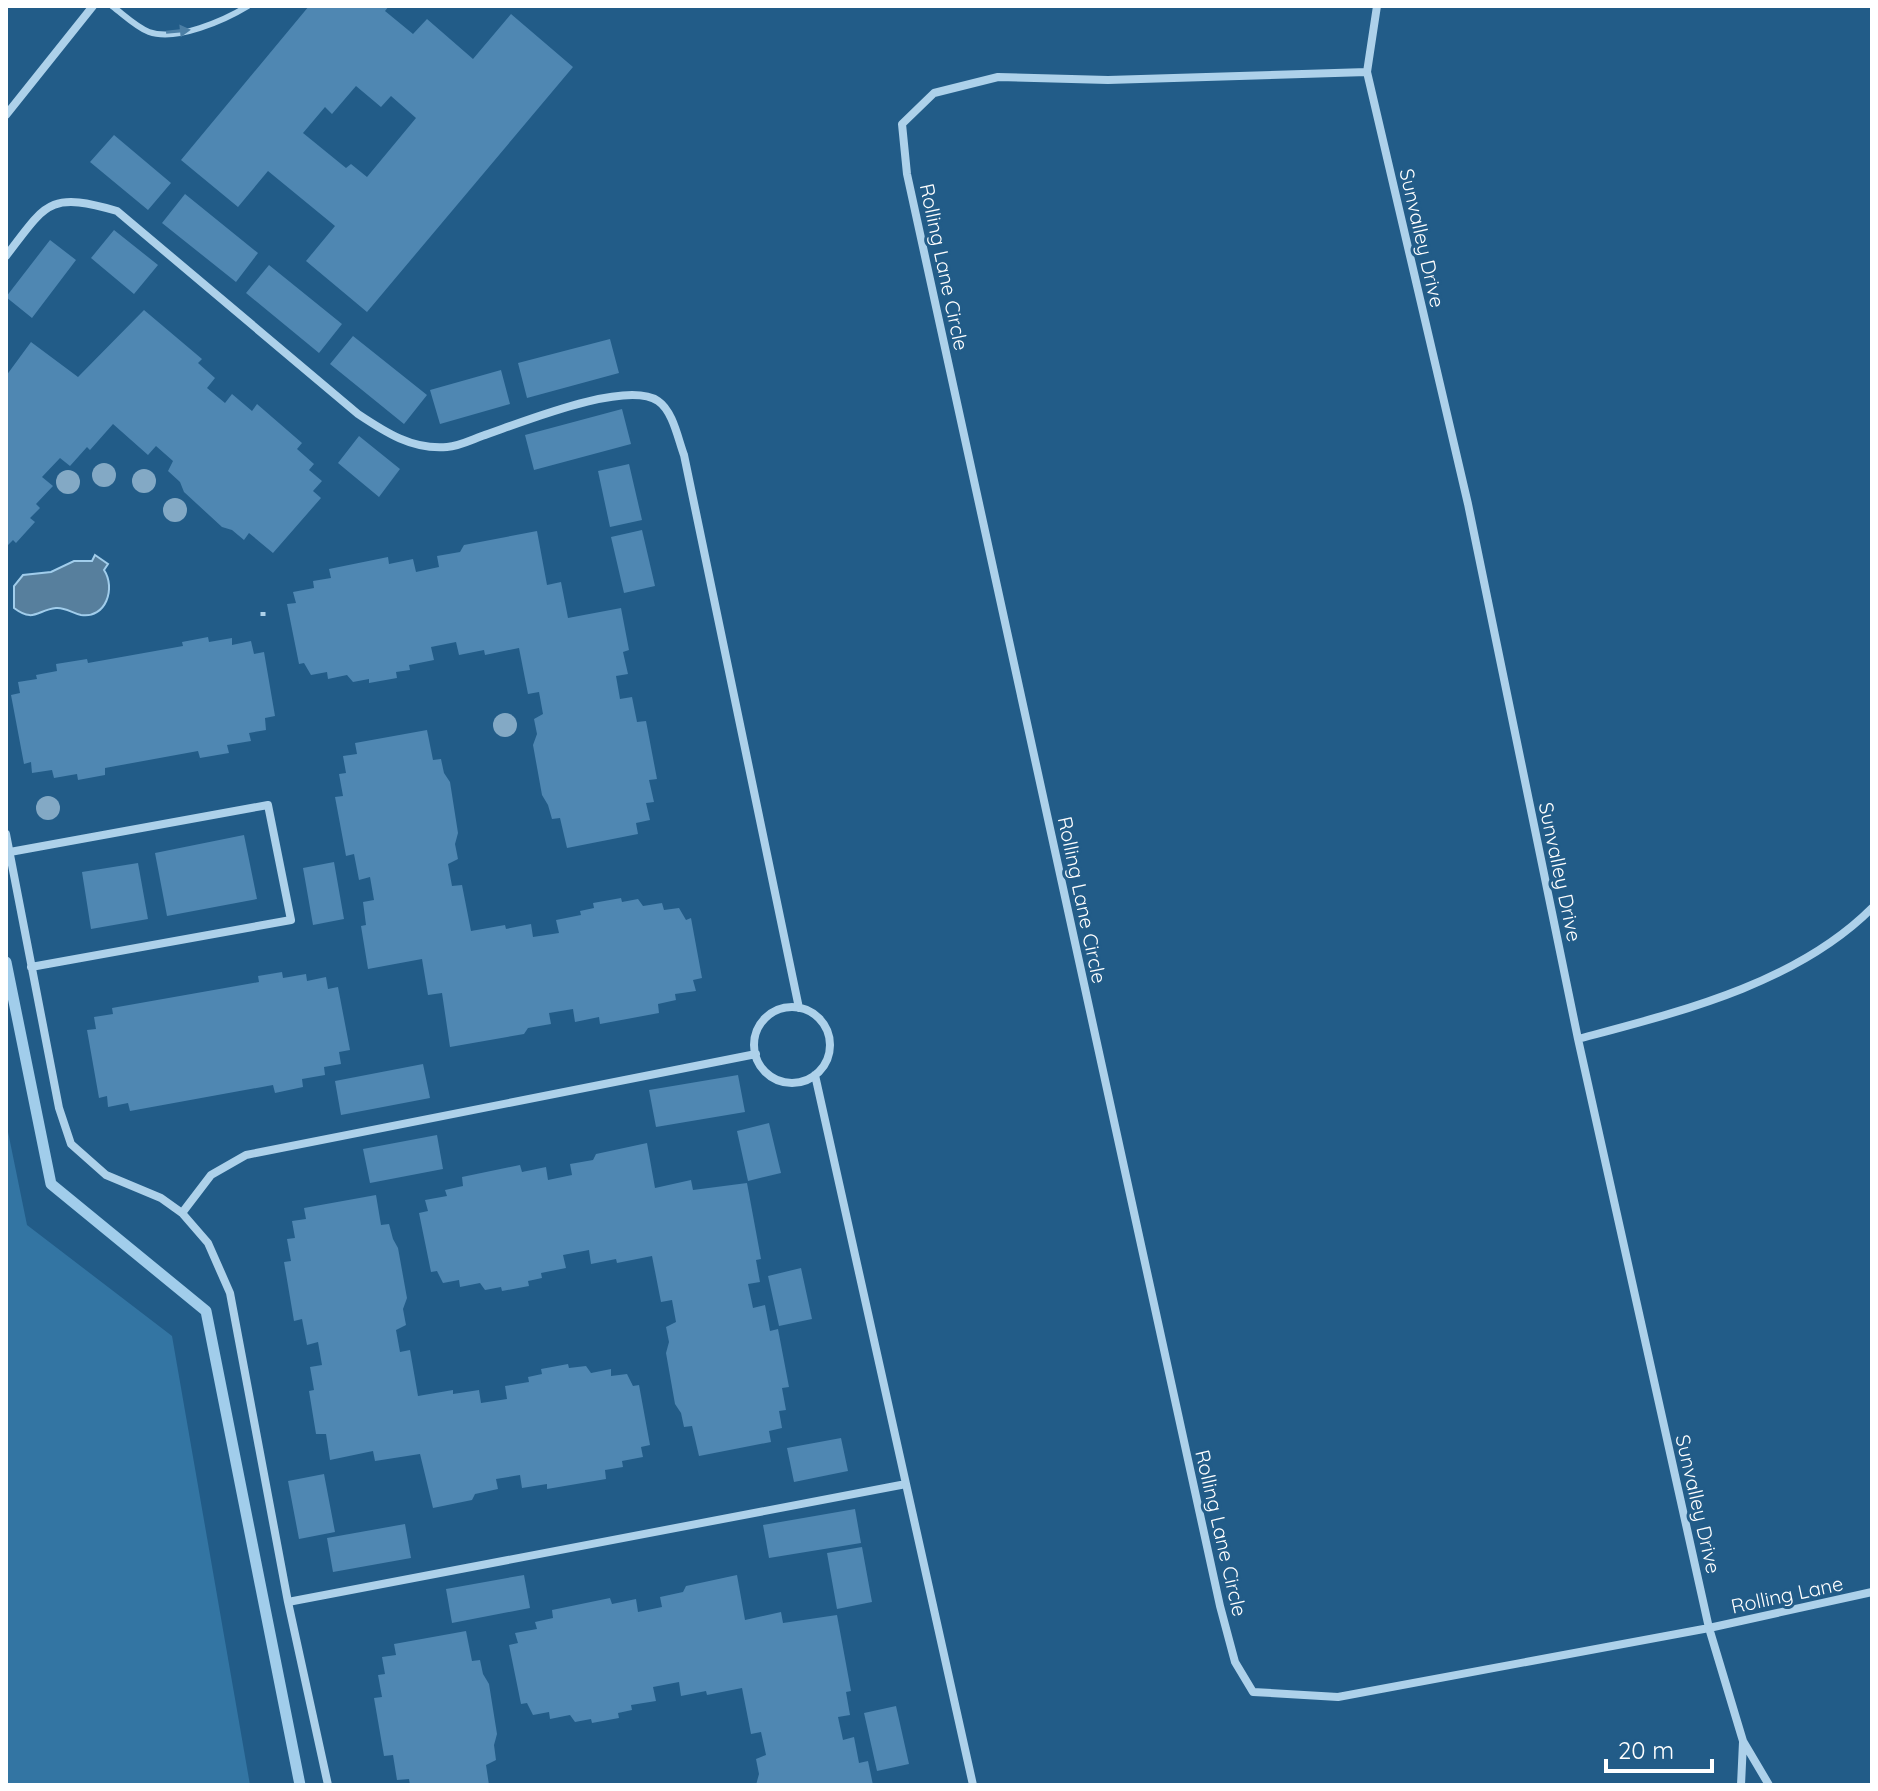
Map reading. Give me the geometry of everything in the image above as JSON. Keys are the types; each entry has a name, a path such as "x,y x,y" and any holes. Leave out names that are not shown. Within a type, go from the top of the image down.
{"street":[{"path":"6,115 93,6"},
{"name":"Sunvalley Drive","path":"1377,6 1367,72 1468,504 1578,1039 1709,1628 1743,1741 1769,1785"},
{"name":"Rolling Lane Circle","path":"1367,72 1108,80 998,77 934,93 902,124 907,174 1216,1591 1235,1662 1253,1692 1296,1696 1338,1697 1709,1628"},
{"path":"6,256 42,210 66,201 86,202 117,211 358,414 393,437 424,447 449,447 593,399 646,395 660,402 675,427 684,455 799,1008"},
{"path":"10,852 268,805 291,920 31,967"},
{"path":"6,834 59,1108 71,1144 106,1175 161,1198 182,1213 208,1243 230,1293 288,1602 328,1785"},
{"path":"1578,1039 1684,1010 1791,968 1872,908"},
{"path":"783,1008 799,1008 818,1017 826,1028 830,1051 826,1064 815,1075 795,1083 783,1082 771,1077 762,1068 756,1054 756,1033 762,1021 772,1013 783,1008"},
{"path":"182,1213 211,1175 246,1155 756,1054"},
{"path":"815,1075 973,1785"},
{"path":"288,1602 906,1484"},
{"name":"Rolling Lane","path":"1709,1628 1872,1592"},
{"name":"Sunvalley Drive","path":"1741,1785 1743,1741"}],"lane":[{"path":"112,6 150,32 177,33 200,28 248,6"}],"path":[{"path":"263,606 263,616"}],"shaded area":[{"path":"95,555 108,564 104,570 109,585 106,601 97,612 81,615 56,608 26,615 14,608 14,586 23,575 51,572 74,561 92,561"},
{"path":"6,1122 27,1225 172,1336 250,1785 6,1785"}],"building":[{"path":"309,6 389,6 385,11 413,34 427,19 473,59 511,14 573,67 367,312 306,261 335,226 268,171 238,207 181,160","holes":["356,86 381,107 391,96 416,118 367,177 351,164 346,168 303,133 325,107 332,114"]},
{"path":"114,135 171,183 148,210 90,162"},
{"path":"185,194 258,253 236,282 162,223"},
{"path":"114,230 158,265 134,294 91,258"},
{"path":"50,240 76,260 32,318 6,297"},
{"path":"269,265 342,324 319,353 246,293"},
{"path":"144,310 202,359 198,363 215,378 207,388 225,403 232,394 252,411 257,404 302,443 297,449 314,464 309,470 322,481 313,491 321,498 273,553 249,533 244,540 232,530 222,527 184,492 180,482 168,471 173,461 156,446 148,455 113,424 90,450 87,447 70,466 60,458 42,477 53,486 36,504 40,508 30,518 35,522 16,543 13,540 6,547 6,376 31,342 78,377"},
{"path":"353,336 427,395 404,424 330,364"},
{"path":"610,339 619,373 527,398 518,363"},
{"path":"501,370 510,404 440,424 430,390"},
{"path":"622,409 631,444 534,470 525,435"},
{"path":"359,436 400,469 379,497 338,463"},
{"path":"629,464 642,520 610,527 598,471"},
{"path":"642,530 655,586 624,593 611,537"},
{"path":"537,531 547,585 561,582 568,618 621,608 629,650 623,652 628,674 616,676 620,699 632,697 637,722 646,721 657,779 649,780 654,802 646,803 650,820 636,823 638,834 567,848 560,818 552,819 542,795 533,745 537,734 534,719 543,714 539,692 528,694 519,648 485,655 484,650 459,655 456,642 431,647 434,660 409,665 410,670 396,672 397,678 369,683 369,679 353,682 347,675 328,679 327,672 311,675 304,663 299,664 287,604 296,603 293,592 314,588 313,581 331,578 329,569 388,557 389,564 413,559 416,572 439,567 437,556 460,552 464,545"},
{"path":"208,637 209,642 232,638 232,645 251,641 254,654 264,652 275,716 265,718 266,730 249,733 251,741 227,745 229,753 200,758 198,751 105,768 105,775 78,780 77,774 54,778 52,770 32,773 31,762 24,764 11,695 20,693 18,682 57,671 56,664 87,659 88,663 183,646 182,642"},
{"path":"427,730 433,760 441,759 450,782 458,833 455,844 458,859 448,864 452,886 462,885 471,931 531,924 533,937 559,933 556,920 581,915 580,911 594,908 593,903 621,898 622,902 638,899 643,906 662,903 664,910 679,908 686,920 691,918 702,978 693,980 696,991 675,994 676,1000 658,1004 659,1013 600,1024 599,1017 575,1022 573,1009 549,1013 551,1024 528,1028 524,1034 450,1047 442,993 428,995 422,959 368,969 361,926 366,925 363,902 374,900 370,877 359,880 354,854 346,856 335,797 343,796 339,774 346,773 343,756 357,754 355,743"},
{"path":"244,835 257,899 167,916 155,853"},
{"path":"334,862 344,919 313,925 303,868"},
{"path":"138,863 148,919 91,929 82,872"},
{"path":"282,972 283,978 306,974 307,981 326,977 328,989 338,987 350,1050 339,1052 341,1064 324,1067 325,1075 302,1079 303,1087 275,1093 273,1085 130,1111 128,1103 108,1107 107,1096 99,1098 87,1030 96,1029 94,1017 113,1014 112,1008 259,982 258,976"},
{"path":"423,1064 430,1098 341,1115 335,1081"},
{"path":"738,1075 745,1112 656,1127 649,1090"},
{"path":"769,1123 781,1173 748,1181 737,1131"},
{"path":"437,1135 443,1169 370,1183 363,1149"},
{"path":"647,1143 655,1188 691,1180 693,1190 747,1183 761,1259 756,1260 760,1282 748,1284 753,1308 765,1305 770,1331 778,1329 789,1387 782,1388 786,1410 779,1411 782,1428 769,1431 771,1442 699,1456 692,1426 684,1427 675,1404 666,1353 669,1342 666,1327 676,1322 672,1300 661,1302 652,1256 591,1264 589,1250 563,1255 566,1268 541,1273 542,1278 528,1281 529,1286 502,1291 501,1287 485,1290 480,1283 460,1287 459,1280 443,1283 437,1271 431,1272 419,1213 428,1211 425,1200 447,1196 445,1190 463,1186 462,1177 520,1165 522,1172 546,1167 548,1180 572,1175 570,1164 593,1160 596,1154"},
{"path":"376,1195 381,1225 389,1224 398,1248 407,1298 403,1309 406,1325 396,1330 400,1352 410,1350 418,1396 453,1390 453,1394 479,1390 481,1403 507,1399 505,1386 529,1382 528,1377 542,1374 541,1369 568,1364 569,1368 586,1366 591,1373 611,1369 611,1376 627,1374 633,1386 639,1385 650,1445 641,1447 643,1457 622,1461 623,1467 605,1470 606,1479 547,1489 547,1484 522,1488 520,1475 496,1479 498,1489 475,1494 472,1500 433,1508 420,1454 375,1461 373,1451 330,1460 326,1434 316,1434 309,1391 314,1390 310,1367 322,1365 318,1342 307,1345 302,1319 294,1321 284,1262 291,1261 287,1239 295,1238 292,1221 306,1219 304,1208"},
{"path":"801,1268 812,1319 779,1326 768,1276"},
{"path":"841,1438 848,1471 794,1482 787,1448"},
{"path":"324,1474 335,1532 299,1539 288,1481"},
{"path":"855,1509 861,1543 769,1558 763,1525"},
{"path":"405,1524 411,1558 333,1572 327,1538"},
{"path":"862,1547 872,1602 837,1609 827,1553"},
{"path":"524,1575 530,1608 452,1623 446,1589"},
{"path":"737,1575 745,1620 781,1612 783,1623 837,1615 851,1691 846,1692 850,1715 838,1717 843,1740 854,1737 859,1763 868,1761 873,1785 756,1785 759,1774 756,1759 766,1755 761,1732 751,1734 742,1688 681,1696 679,1682 653,1687 656,1701 631,1705 632,1710 618,1713 619,1718 592,1723 591,1719 575,1722 570,1715 550,1719 549,1712 533,1715 527,1703 521,1704 509,1645 518,1643 515,1633 537,1629 535,1622 553,1618 552,1610 610,1598 612,1604 636,1599 638,1612 662,1607 660,1597 683,1592 686,1586"},
{"path":"466,1631 472,1661 480,1660 489,1684 497,1734 494,1745 496,1760 486,1765 489,1785 410,1785 409,1779 397,1780 393,1755 384,1756 374,1698 382,1697 378,1675 385,1674 382,1657 396,1655 394,1644"},
{"path":"896,1706 909,1764 877,1771 864,1713"}],"waterway":[{"path":"6,962 51,1184 206,1311 300,1785"}]}
